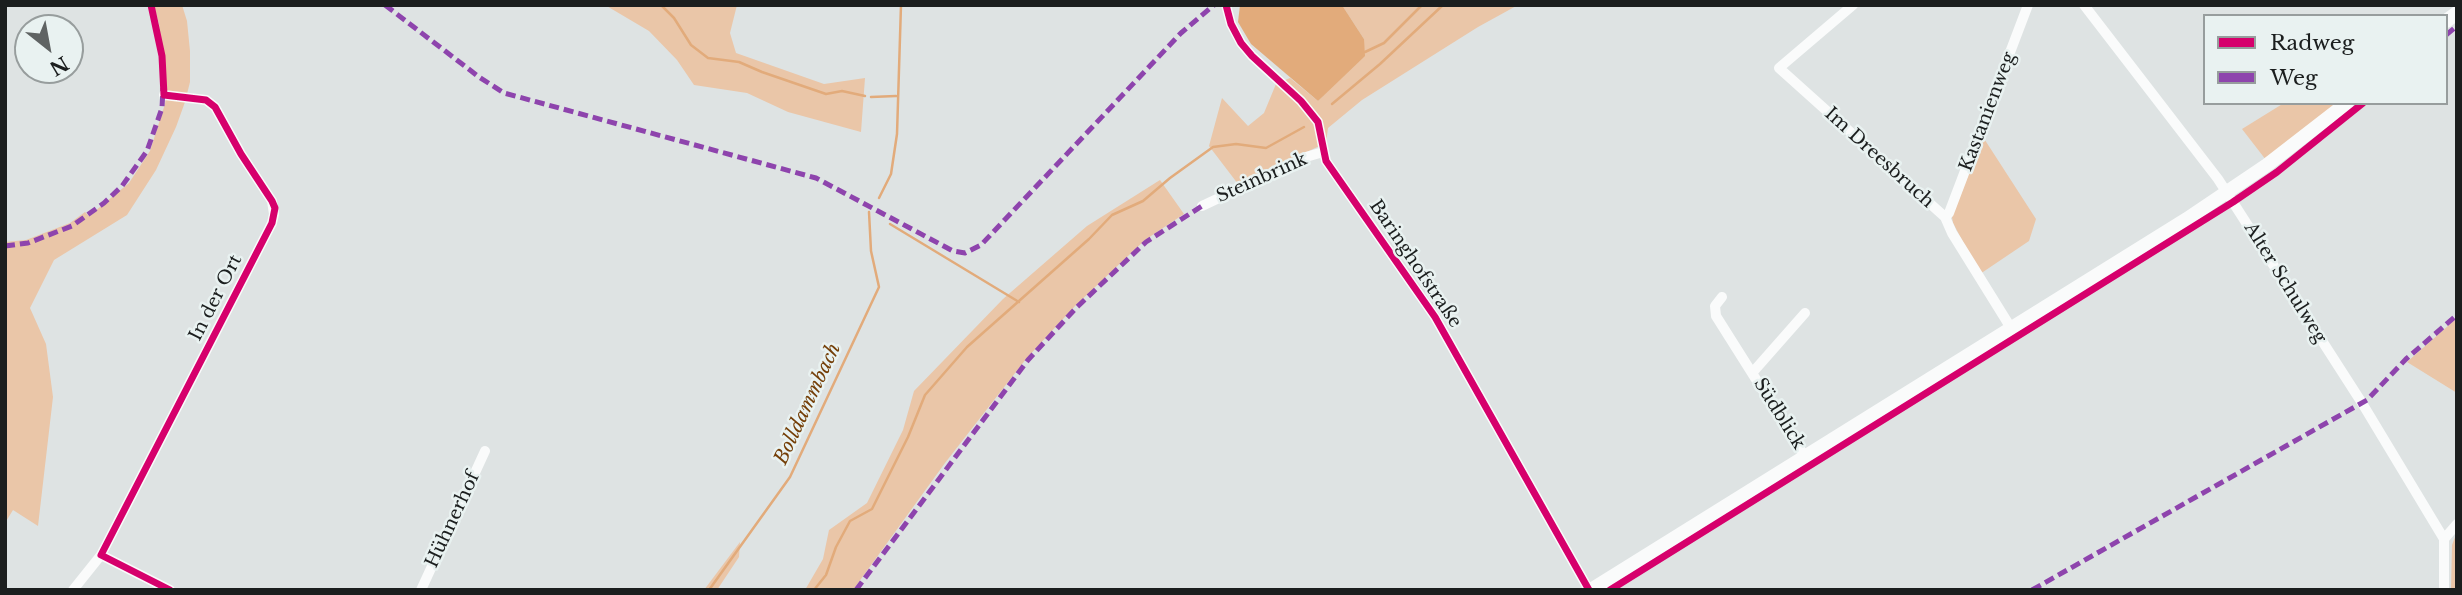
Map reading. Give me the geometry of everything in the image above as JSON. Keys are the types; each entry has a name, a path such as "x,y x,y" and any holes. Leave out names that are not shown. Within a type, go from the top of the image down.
{"main road":[{"path":"1590,590 2227,193 2299,142 2345,105"}],"street":[{"name":"Baringhofstraße","path":"1226,5 1231,24 1241,43 1301,100 1318,122 1326,161 1435,317 1590,590"},
{"name":"Im Dreesbruch","path":"1853,5 1779,68 1945,217 1952,233 2011,328"},
{"name":"Kastanienweg","path":"1945,217 1949,213 2028,5"},
{"name":"Alter Schulweg","path":"2084,5 2227,193 2362,403 2444,539"},
{"name":"In der Ort","path":"73,590 101,555 272,223 274,214 272,201 241,154 215,107 206,100 164,95"},
{"name":"Steinbrink","path":"1202,206 1306,157 1323,152"},
{"name":"Südblick","path":"1722,297 1715,306 1716,316 1805,457"},
{"name":"Südblick","path":"1753,372 1805,313"},
{"name":"Hühnerhof","path":"421,590 485,451"},
{"path":"2444,590 2444,539 2457,524"},
{"path":"101,555 170,590"}],"shaded area":[{"path":"154,5 182,5 187,21 190,51 190,82 185,102 156,170 127,215 54,260 30,308 46,344 53,397 38,526 13,510 5,523 5,242 26,240 70,223 85,212 89,216 129,183 150,151 167,89"},
{"path":"605,5 737,5 730,33 736,53 824,84 865,78 861,132 788,112 747,93 694,85 677,60 649,31"},
{"path":"1240,5 1342,5 1364,39 1365,56 1318,101 1251,44 1238,22"},
{"path":"1342,5 1518,5 1362,100 1328,128 1326,143 1238,184 1209,146 1222,98 1248,126 1264,113 1276,84 1290,78 1318,101 1339,78 1364,39"},
{"path":"2281,105 2335,105 2266,160 2242,129"},
{"path":"1983,137 2036,219 2029,241 1980,274 1952,217"},
{"path":"1160,180 1184,214 1145,240 1076,305 1026,359 945,463 853,590 805,590 823,559 829,530 867,503 903,430 914,391 1003,299 1087,226"},
{"path":"2457,318 2457,393 2407,362"},
{"path":"2457,532 2457,590 2451,590 2452,545"},
{"path":"740,542 739,557 717,590 704,590"}],"waterway":[{"path":"661,5 674,18 691,45 708,58 739,62 826,94 842,91 865,96"},
{"name":"Bolldammbach","path":"879,198 891,174 897,134 901,5"},
{"path":"1365,52 1384,43 1422,5"},
{"path":"1332,104 1443,5"},
{"path":"871,97 896,96"},
{"path":"814,590 826,575 836,547 850,521 872,509 908,437 925,395 967,347 1089,239 1112,215 1143,201 1213,147 1236,144 1266,148 1304,127"},
{"name":"Bolldammbach","path":"709,590 790,477 879,287 871,251 869,212"},
{"name":"Bolldammbach","path":"890,224 1019,302"}],"marked path":[{"path":"385,5 504,93 816,178 953,251 965,253 981,245 1181,33 1214,5"},
{"path":"2448,33 2457,26"},
{"path":"5,246 28,243 72,226 122,186 147,151 162,108 163,88"},
{"path":"856,590 1028,360 1076,308 1146,242 1202,206"},
{"path":"2032,590 2367,400 2406,359 2457,315"}],"cycle path":[{"path":"151,5 162,56 164,95 206,100 215,107 275,208 272,223 101,555 170,590"},
{"path":"1226,5 1231,24 1241,43 1301,101 1318,122 1326,161 1435,317 1589,590"},
{"path":"1610,590 2233,202 2277,172 2361,105"}]}
